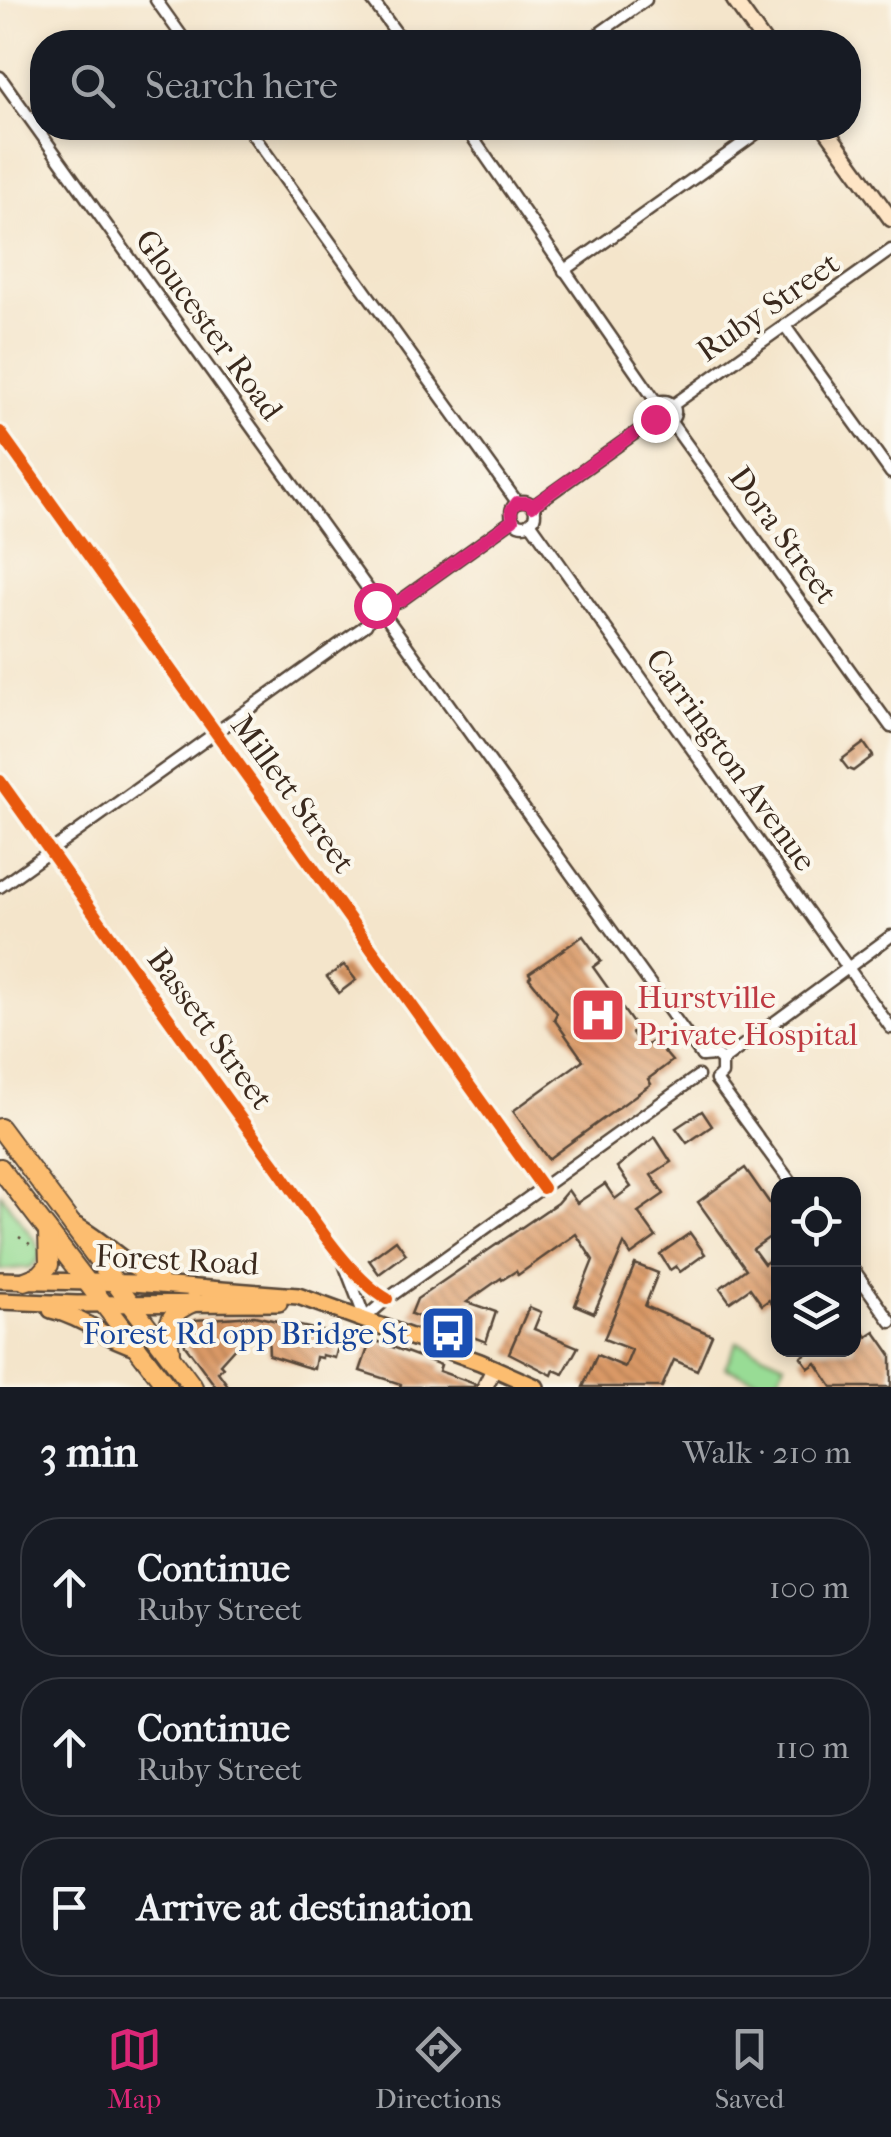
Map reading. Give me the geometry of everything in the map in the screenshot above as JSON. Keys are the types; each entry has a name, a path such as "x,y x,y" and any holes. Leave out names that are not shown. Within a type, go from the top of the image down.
{"highway":[{"path":"0,1128 193,1387"},
{"path":"0,1168 168,1387"},
{"path":"25,1281 46,1271 49,1265 48,1231"},
{"path":"171,1356 167,1336 171,1316 189,1294"}],"main road":[{"path":"70,1222 96,1235 131,1267 189,1294"},
{"name":"Forest Road","path":"0,1280 117,1282 348,1312 536,1387"},
{"name":"Forest Road","path":"0,1300 133,1304 189,1294"},
{"path":"18,1302 66,1313 116,1342 138,1348"}],"street":[{"path":"156,0 177,30"},
{"path":"372,0 394,30"},
{"path":"604,30 646,0"},
{"path":"734,0 755,30"},
{"name":"Gloucester Road","path":"0,76 30,117"},
{"name":"Gloucester Road","path":"47,140 384,604"},
{"path":"257,140 517,502"},
{"path":"475,140 657,403"},
{"path":"564,271 747,140"},
{"path":"835,140 891,219"},
{"name":"Ruby Street","path":"673,405 891,250"},
{"path":"785,326 891,473"},
{"path":"664,400 673,405 675,413 670,421 662,423 655,419 652,412 657,403 664,400"},
{"path":"532,506 655,419"},
{"name":"Dora Street","path":"670,421 891,726"},
{"name":"Millett Street","path":"0,432 543,1188"},
{"path":"517,502 532,506 534,516 530,522 521,525 513,520 511,510 517,502"},
{"path":"0,887 366,625 372,610 400,601 513,520"},
{"name":"Carrington Avenue","path":"530,522 891,1028"},
{"path":"384,604 393,613 389,621"},
{"path":"372,616 380,623 389,621"},
{"path":"389,621 702,1056"},
{"name":"Bassett Street","path":"0,781 341,1255 370,1288 387,1299"},
{"path":"722,1061 891,936"},
{"path":"711,1054 722,1061 722,1074 716,1080 704,1081 698,1076 696,1063 702,1056 711,1054"},
{"path":"365,1318 698,1076"},
{"path":"716,1080 787,1177"},
{"name":"Bassett Street","path":"341,1255 365,1318"},
{"path":"861,1280 891,1322"},
{"path":"486,1387 494,1368"}],"path":[{"path":"20,1238 42,1252"}],"green space":[{"path":"0,1193 36,1242 40,1252 31,1267 0,1270"},
{"path":"737,1342 785,1363 775,1387 725,1367"}],"building":[{"path":"864,743 873,756 853,771 848,769 841,760"},
{"name":"Hurstville Private Hospital","path":"583,936 601,961 593,967 637,1029 632,1033 643,1048 654,1040 672,1061 648,1079 651,1084 548,1159 513,1111 583,1060 554,1019 557,1013 529,973"},
{"path":"344,965 356,980 339,993 327,977"},
{"path":"702,1111 712,1126 687,1143 676,1128"},
{"path":"655,1137 671,1162 651,1175 664,1194 638,1212 656,1237 631,1255 624,1244 594,1313 575,1305 593,1260 576,1234 518,1275 516,1271 501,1278 467,1302 496,1312 486,1342 411,1314 417,1299 557,1203 568,1190 577,1203 605,1184 615,1199 631,1187 617,1167"},
{"path":"745,1168 771,1205 771,1236 753,1249 764,1264 771,1259 771,1303 769,1300 762,1305 750,1288 730,1302 720,1288 746,1269 698,1202"},
{"path":"690,1233 705,1254 680,1272 676,1266 670,1270 660,1254"},
{"path":"396,1240 406,1254 379,1274 369,1260"},
{"path":"635,1264 658,1273 645,1306 712,1335 697,1370 674,1360 662,1387 583,1387 597,1355 625,1367 632,1350 604,1339"},
{"path":"529,1307 541,1312 534,1329 578,1347 563,1374 554,1370 552,1375 509,1353"},
{"path":"254,1316 341,1335 335,1358 316,1357 314,1369 269,1355 268,1332 247,1334 220,1364 223,1367 218,1372 229,1387 216,1387 185,1345 183,1328 195,1320"},
{"path":"861,1328 867,1337 875,1332 891,1355 891,1387 832,1387 816,1363 809,1368 801,1357 861,1357"},
{"path":"371,1339 441,1365 439,1371 475,1384 474,1387 400,1387 401,1384 360,1371"}],"cycle path":[{"path":"0,432 543,1188"},
{"path":"0,781 326,1238 356,1274 387,1299"}],"place":[{"name":"Hurstville Private Hospital","path":"598,1015"},
{"name":"Forest Rd opp Bridge St","path":"448,1333"}],"route":[{"path":"376,605 400,601 513,520 511,510 517,502 532,506 655,419"}]}
